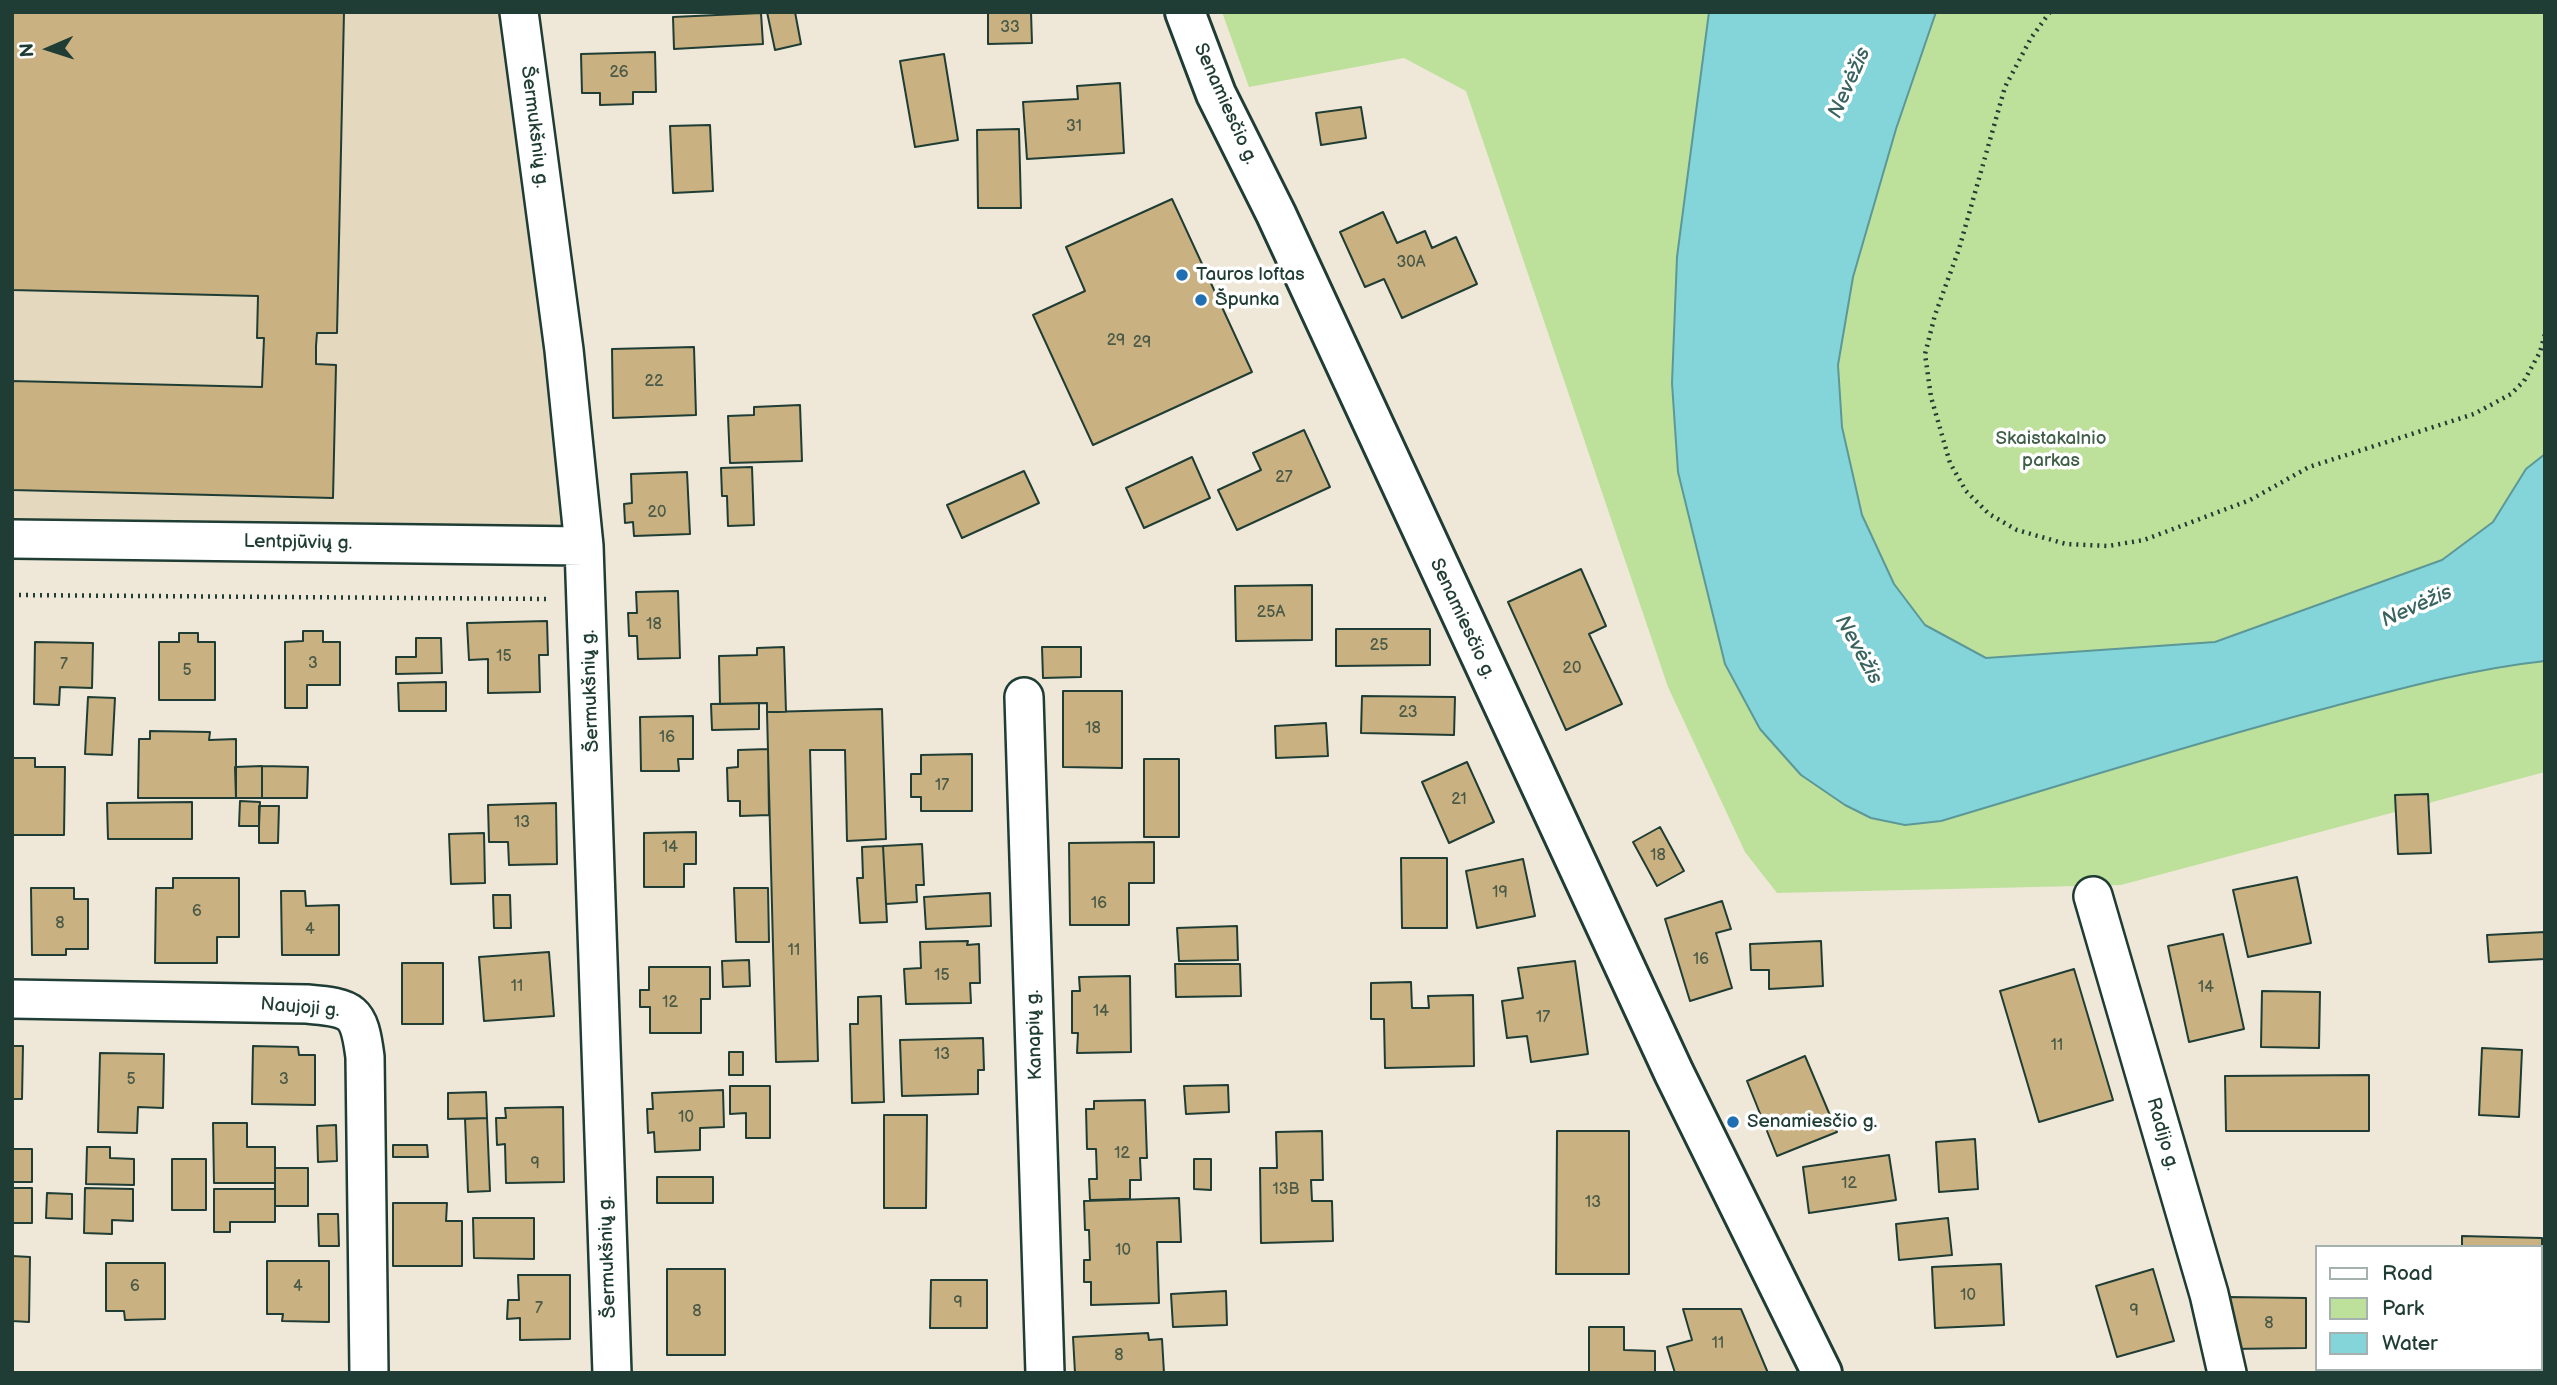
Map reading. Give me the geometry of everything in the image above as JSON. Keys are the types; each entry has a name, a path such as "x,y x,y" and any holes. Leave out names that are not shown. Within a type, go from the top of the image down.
{"main road":[{"name":"Senamiesčio g.","path":"1185,12 1216,94 1276,214 1656,1035 1822,1373"}],"street":[{"name":"Šermukšnių g.","path":"519,12 564,350 588,600 612,1373"},
{"name":"Lentpjūvių g.","path":"12,539 584,546"},
{"name":"Kanapių g.","path":"1024,697 1045,1373"},
{"name":"Radijo g.","path":"2093,896 2209,1294 2227,1373"},
{"name":"Naujoji g.","path":"12,999 307,1004 335,1007 350,1013 361,1026 365,1057 369,1373"}],"path":[{"path":"2050,12 2031,38 2005,87 1959,249 1935,315 1926,354 1931,397 1950,463 1966,491 1989,514 2017,530 2066,544 2108,546 2144,540 2250,500 2309,467 2474,414 2511,394 2524,381 2540,352 2545,334"},
{"path":"12,595 588,600"}],"shaded area":[{"path":"12,12 519,12 584,546 12,539"}],"green space":[{"name":"Skaistakalnio parkas","path":"1222,12 2545,12 2545,772 2121,885 1777,893 1745,852 1668,687 1466,91 1404,58 1249,87"}],"water":[{"name":"Nevėžis","path":"1709,12 1936,12 1896,129 1853,277 1838,365 1842,427 1862,515 1894,584 1925,625 1986,658 2215,642 2442,560 2493,522 2526,469 2545,454 2545,661 2462,674 2327,708 1941,821 1905,825 1871,818 1845,805 1801,775 1760,729 1725,664 1678,472 1672,383 1677,257"}],"building":[{"path":"12,12 344,12 337,333 317,333 316,346 316,364 336,365 333,498 12,490 12,381 262,387 264,338 257,338 258,296 12,290"},
{"path":"767,12 795,12 801,44 775,50"},
{"path":"988,12 1031,12 1032,43 988,44"},
{"path":"761,13 763,44 674,49 673,17"},
{"path":"655,52 656,92 633,92 633,104 600,105 600,93 582,93 581,54"},
{"path":"944,54 958,140 915,147 900,61"},
{"path":"1120,83 1124,153 1027,159 1023,102 1078,99 1077,86"},
{"path":"1361,107 1366,138 1321,145 1316,113"},
{"path":"710,125 713,191 673,193 670,126"},
{"path":"1019,129 1021,208 978,208 977,130"},
{"path":"1172,199 1252,372 1093,445 1033,315 1085,291 1066,247"},
{"path":"1383,212 1397,243 1425,231 1432,248 1456,237 1477,284 1402,318 1384,279 1365,287 1340,232"},
{"path":"694,347 696,415 613,418 612,349"},
{"path":"800,405 802,461 730,463 728,416 754,415 754,407"},
{"path":"1304,430 1330,487 1237,530 1218,490 1261,470 1253,453"},
{"path":"1192,457 1210,498 1144,528 1126,488"},
{"path":"752,467 754,525 728,526 727,496 722,496 721,468"},
{"path":"1024,471 1039,503 962,538 947,505"},
{"path":"687,472 690,534 634,536 633,522 625,523 624,504 632,503 631,474"},
{"path":"1581,569 1606,626 1589,634 1622,704 1566,730 1508,602"},
{"path":"1312,585 1312,640 1236,641 1235,586"},
{"path":"678,591 680,658 638,659 637,636 629,636 628,613 637,613 636,592"},
{"path":"547,621 548,655 539,655 540,692 488,693 488,659 469,660 467,623"},
{"path":"1336,629 1430,629 1430,665 1336,666"},
{"path":"303,631 323,631 323,642 340,642 340,685 307,685 307,708 285,708 285,642 303,641"},
{"path":"179,633 198,633 198,642 215,642 215,700 159,700 159,642 179,642"},
{"path":"416,638 441,638 442,673 396,674 396,657 416,657"},
{"path":"35,642 93,643 92,688 60,687 59,705 34,704"},
{"path":"784,647 786,712 767,712 767,703 720,704 719,656 757,655 757,648"},
{"path":"1042,647 1081,647 1081,677 1043,678"},
{"path":"446,682 446,711 399,711 398,683"},
{"path":"1063,691 1122,691 1122,768 1063,767"},
{"path":"1362,696 1455,697 1454,735 1361,733"},
{"path":"88,697 115,698 112,755 85,754"},
{"path":"759,703 759,729 712,730 711,704"},
{"path":"882,709 886,839 847,841 845,750 810,750 818,1061 776,1062 767,712"},
{"path":"693,716 693,759 678,759 679,771 641,771 640,717"},
{"path":"1326,723 1328,756 1276,758 1275,726"},
{"path":"150,731 210,732 209,740 236,739 236,798 138,798 139,739 150,739"},
{"path":"768,749 769,815 740,816 740,801 728,801 727,768 738,767 738,750"},
{"path":"972,754 972,811 921,811 921,797 911,797 911,774 921,774 921,755"},
{"path":"12,758 35,758 35,767 65,767 64,835 12,835"},
{"path":"1144,759 1179,759 1179,837 1144,837"},
{"path":"1467,762 1494,822 1449,843 1422,782"},
{"path":"262,766 308,767 307,798 262,798"},
{"path":"262,766 262,798 236,798 235,767"},
{"path":"2428,794 2431,853 2398,854 2395,795"},
{"path":"240,801 260,802 259,826 239,826"},
{"path":"192,802 192,839 108,839 107,803"},
{"path":"556,803 557,864 509,865 508,842 489,842 488,805"},
{"path":"259,806 279,806 278,843 259,843"},
{"path":"1660,827 1684,871 1657,886 1633,842"},
{"path":"696,832 696,864 684,864 684,887 644,887 644,833"},
{"path":"484,833 485,883 451,884 449,834"},
{"path":"1154,842 1154,883 1129,883 1129,925 1070,925 1069,843"},
{"path":"922,844 924,885 916,885 917,902 886,904 883,846"},
{"path":"883,846 887,922 860,923 857,878 863,878 862,847"},
{"path":"1401,858 1447,858 1447,928 1402,928"},
{"path":"1523,859 1535,916 1477,928 1466,871"},
{"path":"2297,877 2311,943 2248,957 2233,890"},
{"path":"173,878 239,878 239,937 217,937 217,963 155,963 156,888 173,888"},
{"path":"31,888 74,888 74,899 88,899 88,949 66,949 66,955 32,955"},
{"path":"734,888 768,888 769,942 736,942"},
{"path":"281,891 305,891 306,906 339,905 339,955 282,955"},
{"path":"990,893 991,926 926,929 924,897"},
{"path":"493,895 510,895 511,928 494,928"},
{"path":"1722,901 1731,929 1716,933 1732,988 1690,1001 1665,919"},
{"path":"1237,926 1238,960 1179,961 1177,928"},
{"path":"2545,932 2545,959 2489,962 2487,935"},
{"path":"2223,934 2244,1029 2189,1042 2168,946"},
{"path":"968,941 967,945 979,944 980,983 970,983 971,1003 906,1004 904,969 921,968 920,942"},
{"path":"1821,941 1823,986 1769,989 1769,970 1751,970 1750,944"},
{"path":"549,952 554,1016 484,1021 479,957"},
{"path":"749,960 750,986 723,987 722,961"},
{"path":"1575,961 1588,1054 1531,1062 1527,1036 1507,1038 1502,1001 1523,998 1518,968"},
{"path":"402,963 443,963 443,1024 402,1024"},
{"path":"1175,964 1240,964 1241,996 1176,997"},
{"path":"649,967 710,967 710,999 701,999 701,1033 650,1033 650,1007 640,1007 640,990 649,990"},
{"path":"2074,969 2113,1100 2039,1122 2000,991"},
{"path":"1130,976 1131,1052 1077,1053 1078,1033 1072,1033 1072,991 1080,991 1079,977"},
{"path":"1411,982 1412,1008 1429,1008 1428,996 1473,995 1474,1066 1385,1068 1384,1019 1371,1019 1371,983"},
{"path":"2262,991 2320,992 2319,1048 2261,1047"},
{"path":"881,996 884,1102 852,1103 850,1024 858,1024 858,997"},
{"path":"983,1038 984,1070 978,1070 978,1094 902,1096 900,1040"},
{"path":"12,1046 23,1046 22,1099 12,1099"},
{"path":"253,1046 298,1047 299,1055 315,1055 315,1105 252,1104"},
{"path":"2482,1048 2522,1050 2519,1117 2479,1115"},
{"path":"729,1052 743,1052 743,1075 729,1075"},
{"path":"100,1053 164,1054 163,1108 138,1107 137,1133 98,1132"},
{"path":"1805,1056 1837,1132 1777,1156 1747,1081"},
{"path":"2369,1075 2369,1131 2226,1131 2225,1076"},
{"path":"1228,1085 1229,1112 1186,1114 1184,1086"},
{"path":"730,1086 770,1086 770,1138 746,1138 746,1113 730,1114"},
{"path":"723,1090 724,1127 700,1128 700,1150 655,1152 654,1132 648,1133 647,1109 653,1109 652,1093"},
{"path":"486,1092 487,1118 448,1119 448,1093"},
{"path":"1145,1100 1147,1158 1140,1158 1141,1180 1130,1180 1130,1199 1090,1200 1089,1179 1097,1179 1096,1149 1087,1149 1086,1109 1094,1109 1094,1101"},
{"path":"563,1107 564,1182 506,1183 505,1144 497,1145 496,1118 506,1118 505,1108"},
{"path":"884,1115 927,1115 926,1208 884,1208"},
{"path":"487,1118 490,1191 468,1192 465,1119"},
{"path":"213,1123 247,1123 247,1147 275,1147 275,1183 214,1183"},
{"path":"336,1125 337,1161 318,1162 317,1126"},
{"path":"1322,1131 1323,1180 1311,1180 1312,1201 1332,1201 1333,1241 1261,1243 1260,1168 1277,1168 1276,1132"},
{"path":"1557,1131 1629,1131 1629,1274 1556,1274"},
{"path":"1975,1139 1978,1189 1939,1192 1936,1142"},
{"path":"393,1145 427,1145 428,1157 393,1157"},
{"path":"87,1147 110,1147 110,1158 134,1159 134,1185 86,1184"},
{"path":"12,1149 32,1149 32,1182 12,1182"},
{"path":"1889,1155 1896,1200 1809,1213 1803,1167"},
{"path":"172,1159 206,1159 206,1210 172,1210"},
{"path":"1194,1159 1211,1159 1211,1190 1194,1189"},
{"path":"275,1168 308,1168 308,1206 275,1206"},
{"path":"657,1177 713,1177 713,1203 657,1203"},
{"path":"12,1188 32,1188 32,1223 12,1223"},
{"path":"85,1188 133,1189 133,1221 112,1220 112,1234 84,1233"},
{"path":"214,1189 275,1189 275,1222 230,1222 230,1232 214,1232"},
{"path":"47,1193 72,1194 72,1219 46,1218"},
{"path":"1179,1198 1181,1242 1157,1242 1159,1303 1091,1305 1091,1282 1084,1282 1084,1260 1090,1260 1084,1201"},
{"path":"393,1203 447,1203 446,1221 462,1221 462,1266 393,1266"},
{"path":"318,1214 338,1214 339,1246 319,1246"},
{"path":"473,1218 534,1218 534,1259 474,1258"},
{"path":"1948,1218 1952,1255 1899,1260 1896,1224"},
{"path":"2462,1236 2542,1238 2542,1245 2462,1245"},
{"path":"12,1256 30,1257 29,1322 12,1321"},
{"path":"267,1261 329,1261 329,1322 282,1321 283,1314 267,1314"},
{"path":"106,1263 165,1263 165,1319 125,1320 124,1311 106,1311"},
{"path":"2001,1264 2004,1325 1935,1328 1932,1267"},
{"path":"667,1269 725,1269 725,1355 667,1355"},
{"path":"2153,1269 2174,1341 2117,1357 2096,1286"},
{"path":"518,1275 570,1275 570,1339 520,1340 520,1318 507,1319 508,1300 519,1300"},
{"path":"931,1280 987,1280 987,1328 930,1328"},
{"path":"1226,1291 1227,1325 1173,1327 1171,1294"},
{"path":"2228,1297 2306,1298 2306,1348 2230,1349"},
{"path":"1683,1309 1741,1309 1768,1373 1675,1373 1667,1347 1692,1340"},
{"path":"1589,1327 1624,1327 1624,1350 1655,1351 1655,1373 1589,1373"},
{"path":"1148,1333 1149,1340 1162,1339 1164,1373 1075,1373 1073,1337"},
{"path":"2485,1371 2536,1371 2536,1373"}],"place":[{"name":"Tauros loftas","path":"1182,275"},
{"name":"Špunka","path":"1201,300"},
{"name":"Senamiesčio g.","path":"1733,1122"}]}
